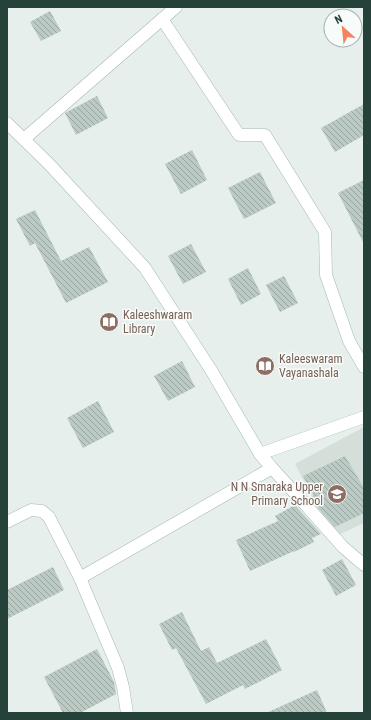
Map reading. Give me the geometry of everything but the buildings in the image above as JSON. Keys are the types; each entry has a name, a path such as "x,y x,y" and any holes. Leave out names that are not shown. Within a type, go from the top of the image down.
{"street":[{"path":"24,139 176,7"},
{"path":"162,19 240,135 265,135 325,232 326,275 349,341 364,367"},
{"path":"7,123 49,164 145,268 211,370 260,454 343,547 364,565"},
{"path":"260,454 364,417"},
{"path":"80,578 272,468"},
{"path":"7,522 30,510 42,511 49,517 80,578 118,668 127,713"}],"shaded area":[{"name":"N N Smaraka Upper Primary School","path":"364,427 364,523 334,537 295,464"}],"place":[{"name":"Kaleeshwaram Library","path":"109,322"},
{"name":"Kaleeswaram Vayanashala","path":"265,366"},
{"name":"N N Smaraka Upper Primary School","path":"337,494"}]}
